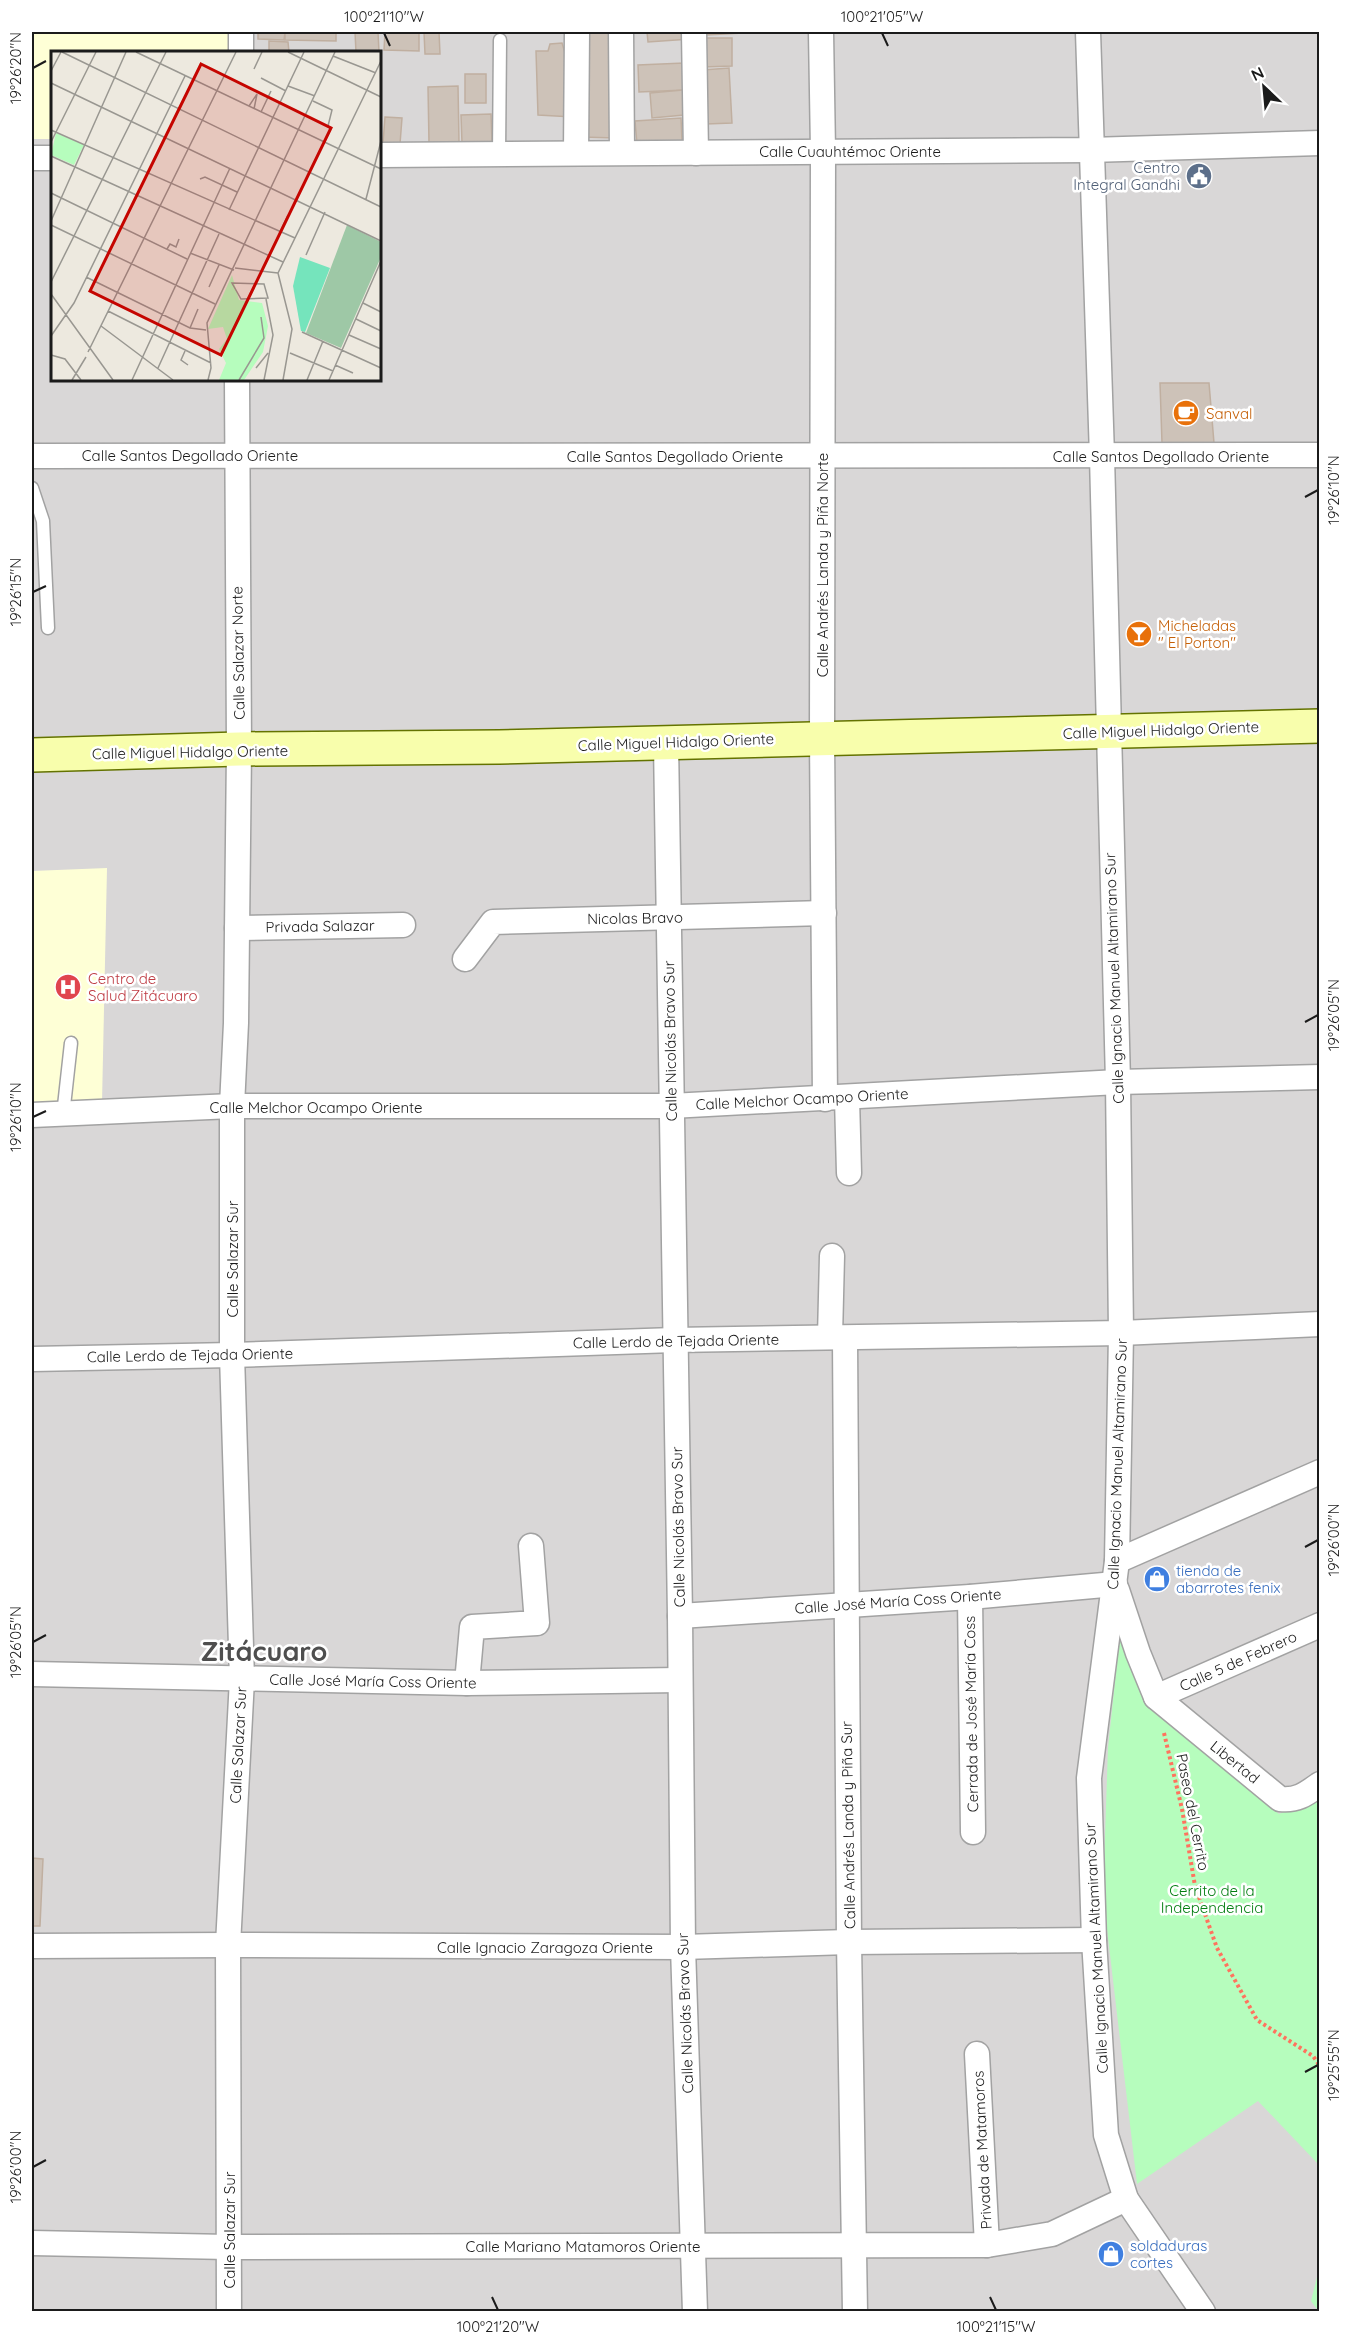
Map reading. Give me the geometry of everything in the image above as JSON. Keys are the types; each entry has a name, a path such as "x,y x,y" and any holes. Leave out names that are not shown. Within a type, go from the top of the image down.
{"street":[{"path":"241,32 241,51"},
{"path":"576,153 577,32"},
{"path":"621,32 622,152"},
{"path":"694,32 696,153"},
{"name":"Calle Andrés Landa y Piña Norte","path":"821,32 824,913 836,1098 849,1173"},
{"name":"Calle Ignacio Manuel Altamirano Sur","path":"1088,32 1090,150 1102,456 1107,732 1118,1082 1121,1333 1116,1573 1089,1778 1094,1940 1106,2135 1126,2199 1203,2312"},
{"name":"Calle Cuauhtémoc Oriente","path":"381,155 1090,150 1320,143"},
{"path":"32,158 51,158"},
{"name":"Calle Salazar Norte","path":"232,1106 239,749 237,381"},
{"name":"Calle Santos Degollado Oriente","path":"32,456 236,454 1320,455"},
{"name":"Calle Miguel Hidalgo Oriente","path":"32,755 239,749 499,747 1320,726"},
{"name":"Calle Nicolás Bravo Sur","path":"666,743 683,1947 695,2312"},
{"name":"Nicolas Bravo","path":"465,959 493,922 824,913"},
{"name":"Privada Salazar","path":"237,928 403,925"},
{"name":"Calle Melchor Ocampo Oriente","path":"32,1115 232,1106 671,1106 1118,1082 1320,1077"},
{"name":"Calle Salazar Sur","path":"229,2312 228,1945 242,1679 232,1355 232,1106"},
{"name":"Calle Andrés Landa y Piña Sur","path":"832,1256 837,1338 845,1605 852,2244 855,2312"},
{"name":"Calle Lerdo de Tejada Oriente","path":"32,1359 232,1355 674,1340 1121,1333 1320,1324"},
{"name":"Calle José María Coss Oriente","path":"680,1616 970,1597 1116,1573 1320,1472"},
{"path":"467,1683 472,1628 537,1623 531,1546"},
{"path":"1116,1573 1138,1653 1156,1697"},
{"name":"Cerrada de José María Coss","path":"970,1597 973,1832"},
{"name":"Calle 5 de Febrero","path":"1156,1697 1320,1625"},
{"name":"Calle José María Coss Oriente","path":"32,1674 467,1683 679,1680"},
{"name":"Libertad","path":"1156,1697 1280,1799 1292,1800 1305,1795 1320,1784"},
{"name":"Calle Ignacio Zaragoza Oriente","path":"32,1946 683,1947 849,1942 1094,1940"},
{"name":"Privada de Matamoros","path":"977,2054 987,2245"},
{"name":"Calle Mariano Matamoros Oriente","path":"32,2243 228,2247 987,2245 1052,2234 1126,2199"}],"lane":[{"path":"499,153 500,40"},
{"path":"32,488 43,521 48,628"},
{"path":"63,1115 72,1043"}],"path":[{"name":"Paseo del Cerrito","path":"1156,1697 1182,1809 1195,1886 1217,1948 1257,2020 1313,2056 1320,2066"}],"shaded area":[{"path":"32,32 1319,32 1319,2311 32,2312"},
{"path":"32,32 229,32 228,51 51,51 51,139 32,139"},
{"name":"Centro de Salud Zitácuaro","path":"107,868 102,1103 32,1106 32,871"}],"green space":[{"name":"Cerrito de la Independencia","path":"1120,1634 1156,1697 1279,1814 1319,1796 1319,2165 1258,2101 1137,2184 1103,1895 1108,1748"},
{"path":"1319,2269 1320,2311 1319,2312 1311,2301"}],"building":[{"path":"258,32 285,32 284,40 258,39"},
{"path":"285,32 336,32 336,41 285,40"},
{"path":"355,32 378,32 379,51 356,51"},
{"path":"385,32 419,32 419,51 384,50"},
{"path":"424,32 439,32 440,54 425,54"},
{"path":"583,32 618,32 616,138 580,137"},
{"path":"647,32 690,32 690,39 648,42"},
{"path":"706,32 743,32 743,33 706,35"},
{"path":"702,38 732,38 732,66 702,67"},
{"path":"269,41 288,42 289,51 269,51"},
{"path":"562,43 573,117 538,115 536,51 548,51 550,44"},
{"path":"684,63 685,90 639,92 638,65"},
{"path":"729,68 732,123 706,124 703,70"},
{"path":"465,74 486,74 486,103 465,103"},
{"path":"458,86 459,142 429,143 428,87"},
{"path":"683,90 684,115 652,118 650,93"},
{"path":"491,114 492,142 462,143 461,115"},
{"path":"385,117 402,118 400,144 383,143"},
{"path":"681,118 682,141 637,144 635,121"},
{"name":"Sanval","path":"1160,383 1209,383 1214,443 1162,443"},
{"path":"32,1858 43,1859 40,1926 32,1926"}],"place":[{"name":"Centro Integral Gandhi","path":"1199,176"},
{"name":"Sanval","path":"1186,413"},
{"name":"Micheladas \" El Porton\"","path":"1139,634"},
{"name":"Centro de Salud Zitácuaro","path":"68,987"},
{"name":"tienda de abarrotes fenix","path":"1157,1579"},
{"name":"soldaduras cortes","path":"1111,2254"}],"district":[{"name":"Zitácuaro","path":"264,1651"}]}
